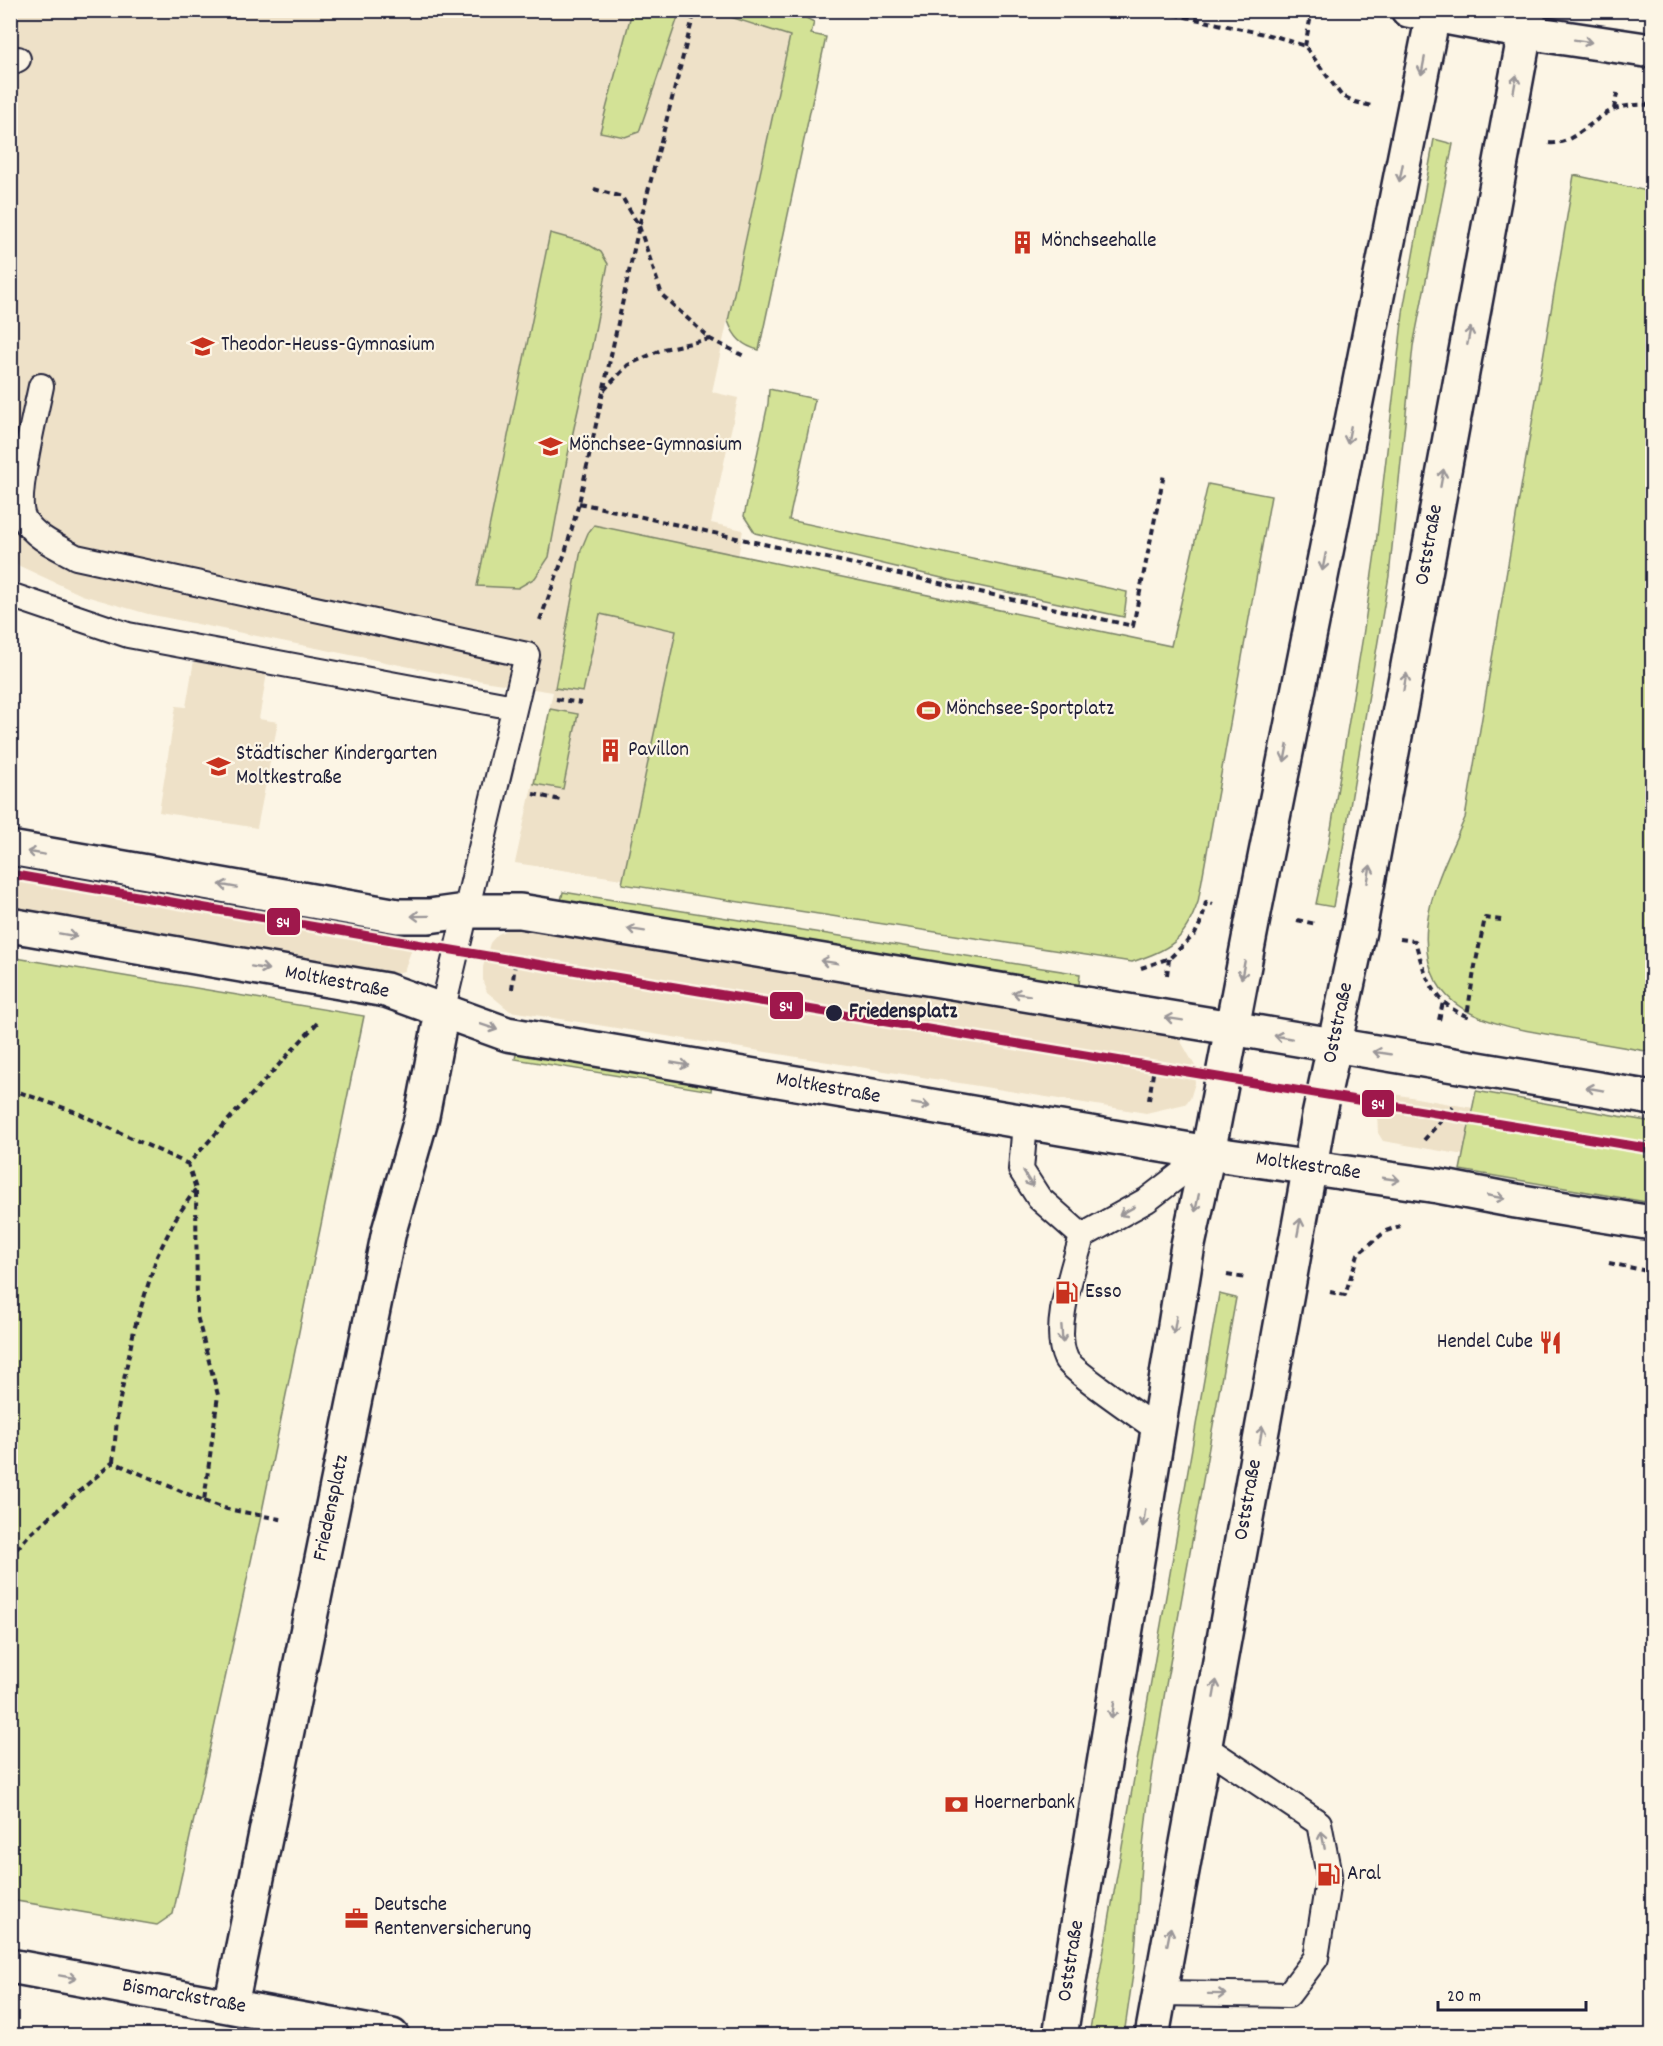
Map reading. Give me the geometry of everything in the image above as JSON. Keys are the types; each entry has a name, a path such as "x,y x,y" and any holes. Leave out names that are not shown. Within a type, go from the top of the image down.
{"street":[{"path":"1425,12 1527,21 1653,51"},
{"name":"Oststraße","path":"1060,2036 1188,1245 1208,1153 1425,12"},
{"name":"Oststraße","path":"1152,2036 1310,1168 1359,931 1527,21"},
{"path":"10,848 398,916 429,916 465,911 520,911 1653,1098"},
{"name":"Moltkestraße","path":"10,925 386,990 507,1034 1025,1123 1208,1153 1438,1186 1653,1223"},
{"name":"Friedensplatz","path":"231,2005 389,1231 422,1116 442,1012"},
{"name":"Bismarckstraße","path":"10,1966 392,2036"}],"lane":[{"path":"41,386 20,494 23,518 38,536 76,557 527,655 442,1012"},
{"path":"10,595 128,635 514,707"},
{"path":"1025,1123 1022,1170 1039,1198 1082,1236"},
{"path":"1158,1430 1066,1360 1060,1331 1082,1236 1147,1200 1208,1153"},
{"path":"1159,1993 1288,1995 1316,1958 1329,1875 1319,1823 1205,1747"}],"path":[{"path":"527,655 565,553 579,503 639,226 695,10"},
{"path":"1305,46 1312,10"},
{"path":"594,189 622,197 639,226 662,295 710,339 746,357"},
{"path":"603,390 628,365 663,349 710,339"},
{"path":"579,503 1133,626 1164,474"},
{"path":"548,698 581,703"},
{"path":"529,794 561,800"},
{"path":"1132,971 1170,958 1195,934 1202,920 1206,902 1254,913 1415,941 1425,976 1443,1002 1454,1011 1467,1016 1485,918 1502,920"},
{"path":"507,1034 520,911"},
{"path":"188,1164 326,1014"},
{"path":"10,1089 73,1111 188,1164 196,1189 197,1316 218,1395 204,1501"},
{"path":"1421,1143 1453,1106"},
{"path":"10,1557 28,1536 113,1462 118,1409 137,1319 157,1256 176,1218 196,1189"},
{"path":"113,1462 227,1509 329,1528"}],"shaded area":[{"path":"10,11 795,11 712,392 738,398 711,523 743,530 676,887 515,863 553,692 464,678 148,614 82,595 11,562"},
{"name":"Städtischer Kindergarten Moltkestraße","path":"194,660 267,673 259,719 278,722 257,828 159,812 176,706 186,707"},
{"path":"10,862 402,928 408,937 411,951 404,971 393,974 11,911"},
{"path":"509,928 540,929 1160,1031 1179,1038 1195,1066 1195,1083 1190,1099 1185,1104 1146,1113 510,1011 487,992 483,982 483,967 490,943 497,935"},
{"path":"1388,1093 1473,1108 1464,1155 1383,1141 1378,1133 1377,1113 1382,1098"}],"green space":[{"path":"632,11 680,11 639,132 625,137 600,132"},
{"path":"720,11 804,11 806,18 814,22 811,34 826,37 759,350 739,340 728,321 790,36 721,14"},
{"path":"1434,139 1453,144 1413,346 1389,576 1333,907 1316,904 1328,847 1363,636 1404,305"},
{"path":"1574,175 1652,192 1652,1052 1533,1032 1485,1019 1464,1009 1447,996 1434,978 1427,955 1429,911 1442,870 1465,818"},
{"path":"550,233 586,243 601,252 608,264 549,557 535,578 518,588 477,586"},
{"path":"769,389 815,399 789,520 1127,592 1124,617 950,580 755,533 744,516 768,404"},
{"path":"1208,484 1271,496 1198,902 1193,916 1181,935 1166,948 1132,962 622,884 676,631 600,614 583,692 555,688 581,550 594,525 1171,646"},
{"path":"550,709 578,714 563,789 534,784"},
{"path":"563,892 1080,974 1079,985 561,901"},
{"path":"10,957 364,1016 261,1516 173,1914 157,1925 11,1900"},
{"path":"517,1050 712,1081 711,1091 515,1059"},
{"path":"1476,1091 1652,1122 1652,1203 1460,1170"},
{"path":"1219,1294 1236,1298 1150,1784 1141,1865 1134,1967 1124,2035 1089,2035"}],"transit line":[{"name":"S4","path":"10,874 386,939 1652,1149"}],"place":[{"name":"Mönchseehalle","path":"1023,242"},
{"name":"Theodor-Heuss-Gymnasium","path":"203,346"},
{"name":"Mönchsee-Gymnasium","path":"551,446"},
{"name":"Mönchsee-Sportplatz","path":"928,710"},
{"name":"Pavillon","path":"610,751"},
{"name":"Städtischer Kindergarten Moltkestraße","path":"218,767"},
{"name":"Friedensplatz","path":"834,1013"},
{"name":"Esso","path":"1067,1293"},
{"name":"Hendel Cube","path":"1551,1343"},
{"name":"Hoernerbank","path":"956,1804"},
{"name":"Aral","path":"1329,1875"},
{"name":"Deutsche Rentenversicherung","path":"356,1918"}]}
